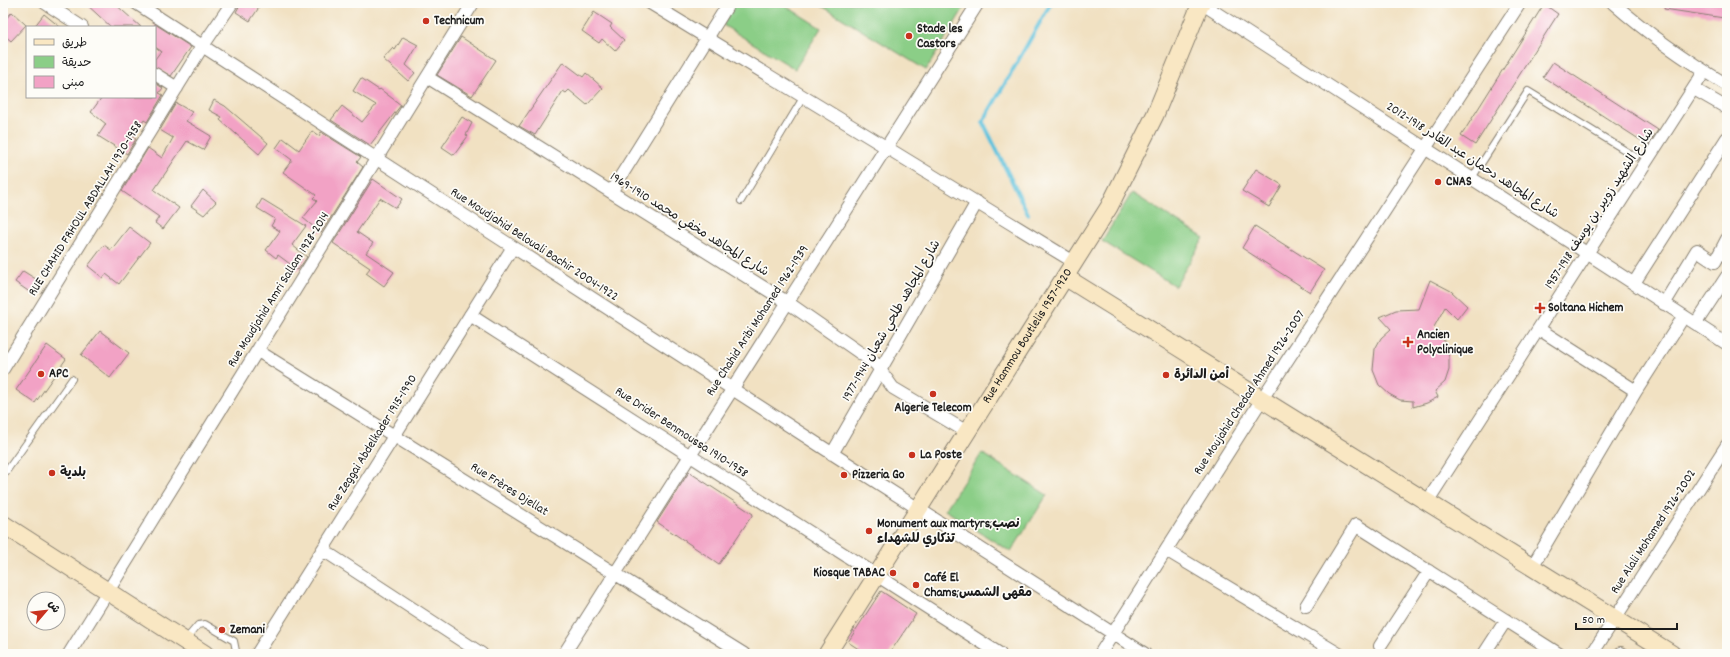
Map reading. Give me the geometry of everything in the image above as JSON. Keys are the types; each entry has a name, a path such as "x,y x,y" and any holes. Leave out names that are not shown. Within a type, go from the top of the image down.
{"main road":[{"name":"Rue Hammou Boutlelis 1957-1920","path":"827,654 1109,207 1155,115 1201,3"},
{"path":"1065,277 1672,654"},
{"path":"3,524 205,654"}],"street":[{"path":"45,3 80,26"},
{"name":"Rue Moudjahid Belouali Bachir 2004-1922","path":"136,3 832,454 1144,654"},
{"name":"RUE CHAHID FRHOUL ABDALLAH 1920-1958","path":"3,369 176,88 232,3"},
{"name":"Rue Moudjahid Amri Sallam 1928-2014","path":"69,654 473,3"},
{"path":"650,3 1074,262"},
{"path":"611,192 729,3"},
{"name":"Rue Chahid Aribi Mohamed 1962-1939","path":"564,654 731,388 978,3"},
{"name":"شارع المجاهد دحمان عبد القادر 1918-2012","path":"1201,3 1588,253 1664,304 1727,343"},
{"name":"Rue Moujahid Chedad Ahmed 1926-2007","path":"1100,654 1262,399 1520,3"},
{"path":"1613,3 1634,21 1704,72 1727,85"},
{"name":"شارع الشهيد زوبير بن يوسف 1918-1957","path":"1426,502 1704,72"},
{"path":"156,75 176,88"},
{"name":"شارع المجاهد مخفي محمد 1910-1969","path":"427,77 787,302 876,364 893,388 967,432"},
{"path":"1694,89 1727,108"},
{"path":"1634,283 1727,138"},
{"name":"شارع المجاهد طلحي شعبان 1944-1977","path":"832,454 977,202"},
{"path":"1715,262 1727,239"},
{"name":"Rue Zeggai Abdelkader 1915-1990","path":"257,654 513,247"},
{"path":"1664,304 1697,250 1727,270"},
{"path":"1696,324 1727,276"},
{"name":"Rue Drider Benmoussa 1910-1958","path":"470,315 1000,654"},
{"path":"1532,567 1636,391 1684,316"},
{"path":"1539,329 1636,391"},
{"name":"Rue Frères Djellat","path":"258,350 744,654"},
{"name":"Rue Alali Mohamed 1926-2002","path":"1592,654 1727,445"},
{"path":"1306,606 1356,524 1559,654"},
{"path":"323,550 482,654"},
{"path":"1166,550 1339,654"},
{"path":"1380,646 1428,571"},
{"path":"1484,654 1506,620"}],"lane":[{"path":"1472,178 1528,91 1636,157"},
{"path":"741,202 804,96"},
{"path":"3,476 72,379"},
{"path":"185,641 198,625 205,624 234,641 236,651 235,654"}],"green space":[{"path":"736,3 781,3 821,28 795,69 723,25"},
{"name":"Stade les Castors","path":"817,3 967,3 926,70"},
{"path":"1132,193 1204,238 1175,286 1102,241"},
{"path":"982,453 1047,495 1011,552 945,510"}],"building":[{"path":"85,3 114,3 140,26 110,26"},
{"path":"241,3 262,3 250,21 236,12"},
{"path":"1665,3 1726,3 1724,18 1664,9"},
{"path":"1544,4 1558,14 1475,145 1461,136"},
{"path":"12,12 26,25 11,41 3,34 3,22"},
{"path":"594,12 612,24 610,27 624,40 615,51 602,39 599,43 582,31"},
{"path":"44,14 59,26 35,26"},
{"path":"155,24 191,47 171,76 156,68 156,58 161,51 156,48"},
{"path":"403,37 418,45 406,65 415,73 408,81 383,59 393,48 395,50"},
{"path":"461,37 496,60 472,96 437,75"},
{"path":"563,62 583,77 586,73 603,88 587,105 569,90 566,93 563,91 535,135 519,126"},
{"path":"1553,62 1658,130 1648,145 1543,77"},
{"path":"361,78 379,90 380,89 401,105 370,145 331,120 342,106 362,122 376,105 353,91"},
{"path":"156,84 163,88 159,93 163,95 147,122 144,120 133,137 136,139 127,154 98,136 106,124 91,112 101,98 156,98"},
{"path":"214,100 225,106 268,143 259,154 220,120 222,117 209,110"},
{"path":"176,103 192,112 186,121 211,136 203,150 187,141 154,190 179,208 163,229 155,223 159,217 122,191 148,148 162,158 173,138 160,130"},
{"path":"462,117 472,123 466,135 468,136 454,155 442,147"},
{"path":"312,131 319,136 321,132 361,157 357,162 363,167 321,233 303,218 317,201 313,198 316,195 283,172 292,160 276,148 283,138 299,150"},
{"path":"1256,169 1282,185 1269,207 1242,191"},
{"path":"373,179 402,199 396,208 380,198 357,232 373,243 366,253 394,272 384,286 366,273 370,268 333,243"},
{"path":"203,190 216,202 204,215 191,206"},
{"path":"262,199 306,226 292,245 307,257 298,270 278,255 276,258 266,250 280,231 271,226 275,219 257,208"},
{"path":"1255,226 1324,270 1310,292 1242,248"},
{"path":"129,227 150,243 119,284 106,274 103,278 88,266 104,245 111,250"},
{"path":"23,271 39,281 31,293 15,282"},
{"path":"1430,280 1451,291 1467,306 1457,319 1445,307 1434,327 1440,333 1446,345 1449,357 1449,370 1445,382 1435,391 1438,397 1427,403 1413,407 1413,401 1400,400 1389,394 1379,385 1373,370 1375,349 1381,338 1391,329 1380,317 1396,310 1419,309"},
{"path":"100,331 129,353 110,378 81,355"},
{"name":"APC","path":"47,345 66,359 35,403 16,390"},
{"path":"689,472 753,514 719,564 657,522"},
{"path":"881,591 916,614 889,654 857,654 860,650 848,642"}],"waterway":[{"path":"1028,214 983,122 1051,3"}],"place":[{"name":"Technicum","path":"426,21"},
{"name":"Stade les Castors","path":"909,36"},
{"name":"CNAS","path":"1438,182"},
{"name":"Soltana Hichem","path":"1540,308"},
{"name":"Ancien Polyclinique","path":"1408,342"},
{"name":"APC","path":"41,374"},
{"name":"أمن الدائرة","path":"1166,375"},
{"name":"Algerie Telecom","path":"933,394"},
{"name":"La Poste","path":"912,455"},
{"name":"بلدية","path":"52,473"},
{"name":"Pizzeria Go","path":"844,475"},
{"name":"Monument aux martyrs;نصب تذكاري للشهداء","path":"869,531"},
{"name":"Kiosque TABAC","path":"893,573"},
{"name":"Café El Chams;مقهى الشمس","path":"916,585"},
{"name":"Zemani","path":"222,630"}]}
